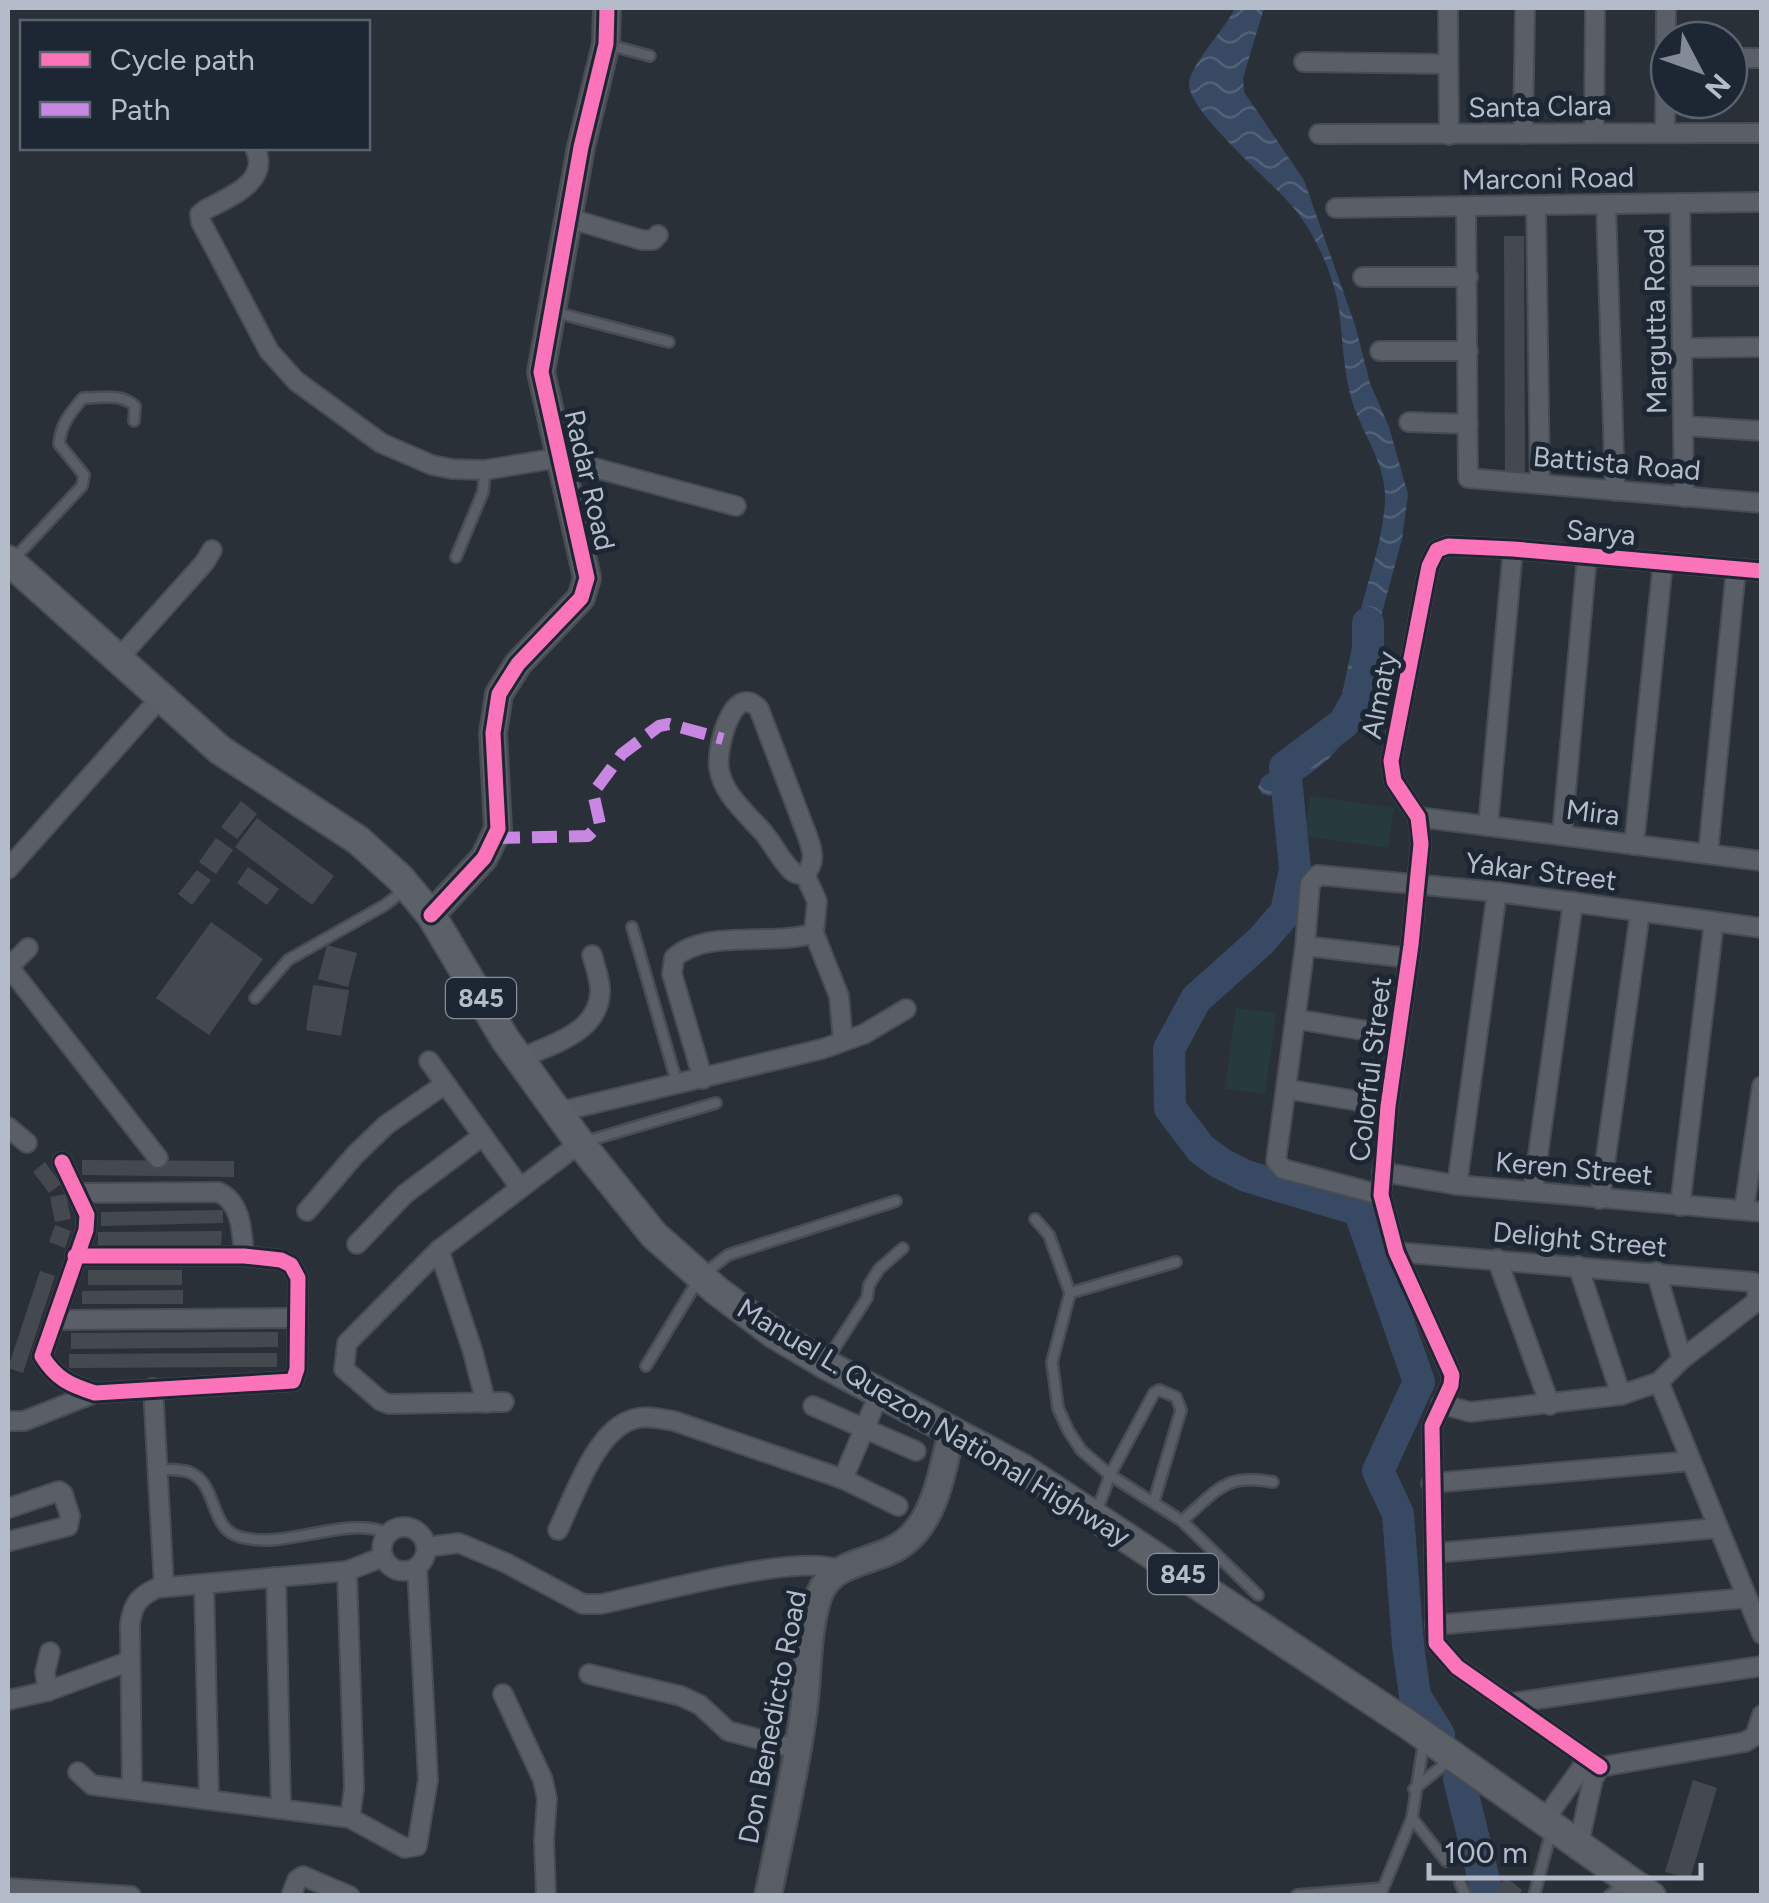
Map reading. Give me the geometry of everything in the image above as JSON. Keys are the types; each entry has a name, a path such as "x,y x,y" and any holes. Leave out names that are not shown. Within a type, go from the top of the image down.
{"main road":[{"name":"Manuel L. Quezon National Highway","path":"9,561 220,750 358,840 408,888 431,915 519,1059 580,1143 654,1234 700,1277 773,1333 1023,1470 1417,1731"},
{"name":"845","path":"1417,1731 1579,1844 1630,1890"}],"street":[{"name":"Radar Road","path":"431,915 484,858 498,829 493,733 500,694 518,664 582,598 587,578 541,372 568,218 606,44 607,8"},
{"path":"1448,8 1449,135"},
{"path":"1523,134 1525,8"},
{"path":"1594,132 1596,8"},
{"path":"1304,62 1448,64"},
{"path":"1665,120 1665,132"},
{"name":"Santa Clara","path":"1318,134 1762,133"},
{"path":"257,150 257,169 245,190 205,210 200,214 200,222 269,351 296,381 381,443 432,465 485,470 558,458 736,506"},
{"name":"Marconi Road","path":"1336,208 1762,202"},
{"name":"Margutta Road","path":"1680,203 1684,498"},
{"path":"1606,204 1615,491"},
{"path":"1409,422 1468,424 1466,208"},
{"path":"1536,208 1540,483"},
{"path":"568,218 642,240 653,240 658,234"},
{"path":"1682,276 1762,276"},
{"path":"1363,277 1468,277"},
{"path":"1684,348 1762,347"},
{"path":"1380,350 1468,350"},
{"name":"Battista Road","path":"1468,424 1468,478 1762,503"},
{"path":"1684,426 1762,431"},
{"name":"Sarya","path":"1437,550 1448,546 1513,549 1762,571"},
{"path":"1488,826 1513,549"},
{"path":"119,658 212,550"},
{"name":"Almaty","path":"1421,844 1418,817 1394,781 1391,762 1430,566 1437,550"},
{"path":"1562,836 1587,556"},
{"path":"1634,844 1663,562"},
{"path":"1708,854 1736,569"},
{"path":"8,869 161,697"},
{"path":"805,875 812,866 814,853 808,835 759,709 751,700 744,699 726,724 718,767 745,814 791,870 805,875 817,902 814,933 838,996 842,1041"},
{"name":"Mira","path":"1418,817 1762,861"},
{"name":"Colorful Street","path":"1421,844 1410,958 1388,1106 1381,1195 1396,1252 1452,1374 1451,1385 1432,1426 1436,1634"},
{"name":"Yakar Street","path":"1305,946 1310,884 1318,875 1497,892 1762,928"},
{"path":"1456,1185 1497,892"},
{"path":"1533,1191 1573,902"},
{"path":"1600,1199 1640,913"},
{"path":"1680,1206 1714,922"},
{"path":"703,1079 672,974 674,958 696,943 796,940 814,933"},
{"path":"1381,1195 1283,1169 1276,1161 1305,946 1410,958"},
{"path":"28,948 8,968 158,1158"},
{"path":"519,1059 579,1032 590,1022 598,1006 600,987 592,955"},
{"path":"558,1112 703,1079 842,1041 864,1034 906,1009"},
{"path":"1295,1019 1398,1036"},
{"path":"428,1062 520,1186"},
{"path":"308,1211 355,1155 386,1126 445,1084"},
{"path":"1753,1211 1762,1086"},
{"path":"1286,1089 1388,1106"},
{"path":"8,1127 27,1143"},
{"path":"357,1244 405,1194 482,1137"},
{"path":"439,1250 495,1402 380,1401 344,1370 347,1343 439,1250 580,1143"},
{"path":"62,1162 88,1216 42,1356 52,1373 67,1384 95,1392"},
{"name":"Keren Street","path":"1382,1172 1456,1185 1753,1211"},
{"path":"77,1193 218,1192 233,1204 241,1227 244,1256"},
{"name":"Delight Street","path":"1396,1252 1656,1272 1758,1285 1756,1302 1682,1359"},
{"path":"8,1421 24,1421 95,1392 293,1382 298,1278 291,1265 281,1260 244,1256 76,1256"},
{"path":"1496,1259 1550,1405"},
{"path":"1578,1266 1621,1395"},
{"path":"1441,1404 1470,1412 1550,1405 1621,1395 1660,1382 1682,1359 1656,1272"},
{"path":"55,1320 296,1318"},
{"path":"1660,1382 1762,1634"},
{"path":"152,1388 164,1587"},
{"path":"843,1479 879,1394"},
{"path":"814,1406 916,1451"},
{"path":"558,1530 602,1442 617,1426 648,1417 674,1421 843,1479 898,1506"},
{"name":"Don Benedicto Road","path":"768,1896 797,1749 820,1594 838,1569 884,1555 906,1542 934,1499 952,1430"},
{"path":"1431,1483 1691,1460"},
{"path":"58,1491 63,1494 70,1516 68,1526 9,1545 8,1508 58,1491"},
{"path":"399,1527 412,1528 422,1535 426,1547 422,1562 400,1571 384,1557 382,1544 388,1533 399,1527"},
{"path":"1435,1554 1718,1528"},
{"path":"426,1547 459,1543 583,1604 602,1604 782,1566 822,1564 838,1569"},
{"path":"132,1790 133,1605 143,1595 164,1587 348,1571 384,1557"},
{"path":"78,1772 92,1785 350,1818 405,1848 417,1846 428,1780 416,1567"},
{"path":"348,1571 354,1788 350,1818"},
{"path":"276,1577 281,1809"},
{"path":"204,1584 209,1800"},
{"path":"1747,1598 1436,1634 1457,1667 1594,1763 1745,1742 1754,1736 1762,1716"},
{"path":"48,1690 45,1672 50,1652"},
{"path":"8,1700 130,1661"},
{"path":"1512,1703 1762,1666"},
{"path":"589,1674 681,1696 700,1705 728,1732 797,1749"},
{"path":"503,1694 543,1780 548,1800 544,1840 546,1896"},
{"path":"1549,1822 1594,1763"},
{"path":"1579,1844 1594,1763"},
{"path":"291,1896 296,1880 304,1876 350,1896"},
{"path":"8,1888 131,1896"}],"lane":[{"path":"606,44 650,56"},
{"path":"551,312 669,342"},
{"path":"9,561 82,486 84,475 59,444 60,428 71,412 84,398 127,398 135,406 134,422"},
{"path":"456,557 483,492 485,470"},
{"path":"255,998 288,960 408,888"},
{"path":"632,927 677,1083"},
{"path":"580,1143 716,1103"},
{"path":"646,1366 700,1277 728,1255 896,1201"},
{"path":"1035,1219 1049,1234 1070,1293 1052,1362 1058,1408 1082,1450 1110,1475 1182,1521 1258,1595"},
{"path":"825,1364 867,1298 878,1269 903,1248"},
{"path":"1070,1293 1176,1262"},
{"path":"1095,1516 1110,1475 1159,1390 1176,1397 1181,1410 1154,1501"},
{"path":"158,1469 187,1471 205,1482 221,1524 238,1536 280,1540 372,1526 388,1533"},
{"path":"1182,1521 1231,1480 1273,1482"},
{"path":"1298,1895 1382,1892 1412,1818 1417,1731"},
{"path":"1414,1789 1454,1757"},
{"path":"1412,1818 1446,1861"},
{"path":"1534,1896 1549,1822"},
{"path":"1460,1883 1466,1896"}],"green space":[{"path":"1310,796 1394,808 1388,848 1305,836"},
{"path":"1236,1008 1276,1013 1265,1094 1225,1089"}],"water":[{"path":"1235,8 1264,8 1243,78 1244,92 1304,180 1355,325 1370,383 1389,427 1408,494 1402,539 1350,731 1316,770 1270,796 1262,794 1258,787 1262,778 1327,731 1337,717 1379,544 1385,487 1352,401 1339,310 1322,255 1292,206 1217,129 1193,97 1189,85 1194,68"}],"building":[{"path":"1504,236 1524,236 1525,477 1505,477"},
{"path":"241,801 257,814 237,839 221,827"},
{"path":"257,818 334,876 312,905 235,847"},
{"path":"216,838 233,850 216,874 199,862"},
{"path":"248,867 279,889 267,905 237,883"},
{"path":"197,870 211,880 192,905 178,894"},
{"path":"211,922 263,959 209,1035 156,998"},
{"path":"327,945 357,953 348,987 318,979"},
{"path":"313,985 349,990 341,1036 306,1030"},
{"path":"82,1160 234,1161 234,1177 82,1175"},
{"path":"45,1162 61,1184 49,1193 33,1172"},
{"path":"66,1194 71,1219 55,1222 50,1197"},
{"path":"223,1210 223,1223 101,1226 101,1212"},
{"path":"55,1225 71,1231 65,1248 49,1242"},
{"path":"222,1231 221,1245 98,1245 98,1232"},
{"path":"88,1270 182,1270 182,1285 88,1285"},
{"path":"40,1271 55,1276 23,1373 8,1368"},
{"path":"183,1290 183,1304 82,1304 82,1291"},
{"path":"278,1332 278,1347 71,1349 71,1333"},
{"path":"277,1353 277,1367 69,1368 69,1354"},
{"path":"1693,1780 1717,1788 1690,1879 1665,1872"},
{"path":"1506,1877 1522,1890 1518,1896 1497,1896 1495,1891"}],"waterway":[{"path":"1368,623 1368,680 1344,723 1285,767 1295,869 1286,912 1261,941 1196,999 1169,1049 1170,1108 1201,1149 1220,1163 1246,1176 1359,1210 1419,1382 1378,1471 1398,1514 1415,1696 1439,1735"},
{"path":"1459,1779 1488,1896"}],"marked path":[{"path":"495,838 588,836 600,824 596,789 622,754 659,726 669,724 723,739"}],"cycle path":[{"path":"431,915 484,858 498,829 493,733 499,694 518,664 581,598 587,578 541,372 581,147 606,44 607,8"},
{"path":"1600,1767 1457,1667 1436,1643 1432,1426 1452,1375 1396,1252 1381,1195 1388,1106 1421,844 1418,817 1394,781 1391,761 1429,566 1437,550 1448,546 1513,549 1762,571"},
{"path":"62,1162 87,1215 86,1230 42,1356 58,1376 95,1393 293,1381 297,1369 298,1278 291,1265 281,1260 244,1256 75,1256"}]}
